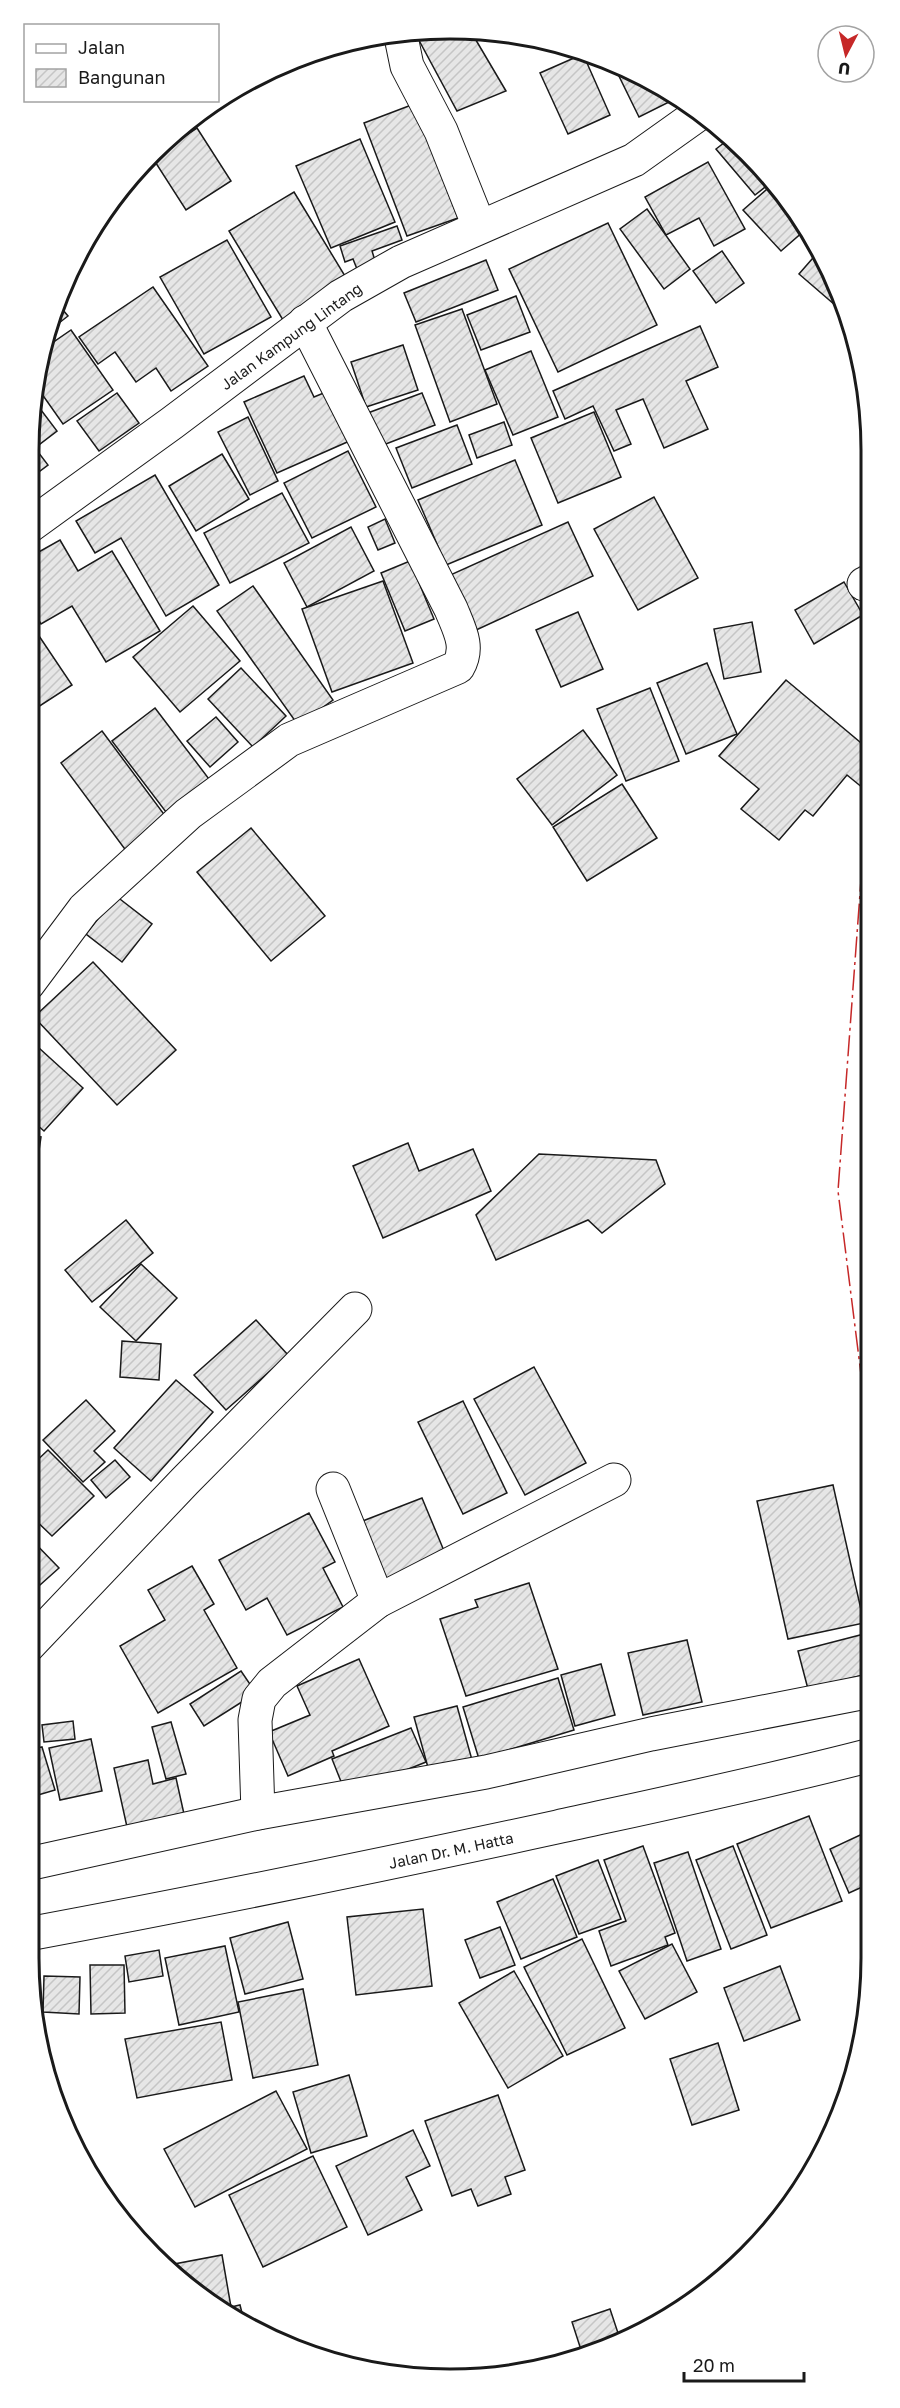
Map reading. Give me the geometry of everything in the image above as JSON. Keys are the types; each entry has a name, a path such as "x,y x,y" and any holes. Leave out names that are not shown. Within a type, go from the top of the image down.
{"street":[{"path":"402,42 407,66 441,131 479,226"},
{"name":"Jalan Kampung Lintang","path":"39,519 172,423 341,296 401,262 634,160 692,118"},
{"path":"39,969 84,909 188,814 289,740 458,667 462,661 463,639 451,609 305,322"},
{"path":"39,1634 184,1481 355,1309"},
{"path":"258,1813 255,1720 259,1699 272,1683 378,1600 615,1480"},
{"path":"333,1488 378,1600"},
{"path":"39,1862 258,1813 486,1772 651,1734 861,1693"},
{"name":"Jalan Dr. M. Hatta","path":"39,1932 235,1896 788,1776 861,1758"}],"building":[{"path":"419,40 476,40 506,91 457,111"},
{"path":"573,58 587,63 610,115 568,134 540,73"},
{"path":"618,75 669,102 639,117"},
{"path":"414,104 458,218 407,236 364,123"},
{"path":"197,128 231,181 186,210 156,163"},
{"path":"360,139 395,222 331,248 296,166"},
{"path":"723,143 765,187 755,195 716,149"},
{"path":"708,162 745,229 714,246 699,218 666,235 645,197"},
{"path":"767,189 800,235 781,251 743,210"},
{"path":"294,192 348,281 283,320 229,231"},
{"path":"647,209 690,269 664,289 620,229"},
{"path":"608,223 657,325 558,372 509,269"},
{"path":"397,226 402,240 372,251 377,267 359,274 353,259 345,262 340,246"},
{"path":"227,240 271,317 204,354 160,277"},
{"path":"722,251 744,283 716,303 693,271"},
{"path":"813,258 834,304 799,274"},
{"path":"486,260 498,290 416,322 404,293"},
{"path":"153,287 208,366 171,391 156,368 136,382 115,352 98,364 79,337"},
{"path":"516,296 530,332 481,350 467,315"},
{"path":"462,309 497,404 450,422 415,325"},
{"path":"64,311 68,316 60,322"},
{"path":"700,326 718,367 686,381 708,429 664,448 643,399 616,410 631,444 614,451 593,406 565,419 553,391"},
{"path":"71,330 113,390 63,424 43,396 54,342"},
{"path":"403,345 418,390 366,407 351,362"},
{"path":"531,351 558,417 513,435 485,370"},
{"path":"304,376 314,397 331,390 354,439 277,473 244,402"},
{"path":"117,393 139,423 99,451 77,421"},
{"path":"422,393 435,425 378,447 365,414"},
{"path":"41,410 57,431 39,445"},
{"path":"594,412 621,477 558,503 531,438"},
{"path":"248,417 278,481 250,495 218,432"},
{"path":"504,422 512,445 477,458 469,435"},
{"path":"457,425 472,464 412,488 396,448"},
{"path":"348,451 376,507 312,538 284,483"},
{"path":"39,453 48,465 39,472"},
{"path":"222,454 249,499 196,531 169,486"},
{"path":"515,460 542,525 446,565 418,500"},
{"path":"155,475 219,585 166,616 121,538 95,553 76,521"},
{"path":"282,493 309,543 230,583 204,533"},
{"path":"654,497 698,578 638,610 594,529"},
{"path":"385,519 395,543 378,550 368,527"},
{"path":"568,522 593,576 474,631 448,576"},
{"path":"351,527 374,571 307,607 284,563"},
{"path":"60,540 78,571 112,551 160,631 106,662 72,606 41,624 39,621 39,552"},
{"path":"410,561 434,619 405,631 381,573"},
{"path":"383,581 413,663 332,692 302,609"},
{"path":"844,582 861,612 861,616 814,644 795,610"},
{"path":"253,586 333,700 298,725 217,611"},
{"path":"193,606 240,661 180,712 133,657"},
{"path":"578,612 603,669 561,687 536,630"},
{"path":"752,622 761,672 724,679 714,629"},
{"path":"39,636 72,685 39,706"},
{"path":"707,663 737,734 686,754 657,683"},
{"path":"241,668 286,716 253,747 208,699"},
{"path":"786,680 861,741 861,786 847,775 813,816 805,810 779,840 741,809 759,789 719,756"},
{"path":"650,688 679,761 626,781 597,709"},
{"path":"155,708 209,779 166,812 112,741"},
{"path":"216,717 238,742 210,767 187,741"},
{"path":"583,730 617,775 552,825 517,779"},
{"path":"102,731 169,821 127,852 61,763"},
{"path":"622,784 657,838 587,881 553,827"},
{"path":"251,828 325,916 271,961 197,872"},
{"path":"116,896 152,924 122,962 86,934"},
{"path":"93,962 176,1050 117,1105 39,1022 39,1012"},
{"path":"39,1048 83,1088 44,1131 39,1127"},
{"path":"408,1143 419,1171 473,1149 491,1191 383,1238 353,1166"},
{"path":"539,1154 656,1160 665,1184 602,1233 588,1220 496,1260 476,1215"},
{"path":"126,1220 153,1253 92,1302 65,1270"},
{"path":"141,1264 177,1298 136,1341 100,1307"},
{"path":"256,1320 288,1355 226,1410 194,1375"},
{"path":"122,1341 161,1344 159,1380 120,1377"},
{"path":"534,1367 586,1463 525,1495 474,1399"},
{"path":"176,1380 213,1412 151,1481 114,1448"},
{"path":"86,1400 115,1431 94,1451 105,1462 83,1482 43,1440"},
{"path":"463,1401 507,1493 463,1514 418,1422"},
{"path":"48,1450 94,1496 52,1536 39,1524 39,1459"},
{"path":"115,1460 130,1477 106,1498 91,1480"},
{"path":"833,1485 861,1610 861,1624 788,1639 757,1501"},
{"path":"422,1498 447,1558 380,1585 355,1524"},
{"path":"309,1513 335,1562 323,1568 343,1607 287,1635 267,1598 246,1610 219,1560"},
{"path":"39,1547 59,1568 39,1586"},
{"path":"192,1566 214,1604 204,1610 237,1668 158,1713 120,1646 165,1620 148,1590"},
{"path":"529,1583 558,1669 466,1696 440,1619 478,1607 475,1600"},
{"path":"861,1635 861,1676 808,1689 798,1651"},
{"path":"687,1640 702,1702 643,1715 628,1653"},
{"path":"359,1659 389,1726 332,1751 334,1756 288,1776 269,1732 310,1715 297,1686"},
{"path":"601,1664 615,1715 575,1726 561,1675"},
{"path":"241,1671 256,1693 204,1726 190,1704"},
{"path":"558,1678 574,1730 479,1759 463,1707"},
{"path":"457,1706 472,1760 429,1771 414,1717"},
{"path":"73,1721 75,1739 44,1742 42,1725"},
{"path":"171,1722 186,1774 166,1779 152,1727"},
{"path":"411,1728 426,1762 346,1794 332,1759"},
{"path":"91,1739 102,1791 60,1800 49,1748"},
{"path":"42,1747 55,1790 39,1795 39,1748"},
{"path":"148,1760 153,1784 176,1778 186,1823 129,1836 114,1768"},
{"path":"809,1816 842,1901 771,1928 737,1844"},
{"path":"861,1835 861,1888 849,1893 830,1849"},
{"path":"643,1846 675,1933 665,1937 668,1945 611,1966 599,1931 626,1921 604,1860"},
{"path":"733,1846 767,1935 731,1949 696,1860"},
{"path":"688,1852 721,1949 687,1961 654,1863"},
{"path":"598,1860 621,1919 579,1934 556,1876"},
{"path":"553,1879 577,1937 521,1959 497,1902"},
{"path":"423,1909 432,1986 356,1995 347,1917"},
{"path":"288,1922 303,1979 245,1994 230,1938"},
{"path":"500,1927 515,1965 480,1978 465,1940"},
{"path":"582,1939 625,2028 567,2055 524,1967"},
{"path":"672,1944 697,1992 645,2019 619,1971"},
{"path":"225,1946 239,2012 179,2025 165,1958"},
{"path":"159,1950 163,1976 129,1982 125,1956"},
{"path":"90,1965 124,1965 125,2013 91,2014"},
{"path":"780,1966 800,2020 744,2041 724,1988"},
{"path":"514,1971 563,2056 508,2088 459,2003"},
{"path":"44,1976 80,1977 79,2014 43,2012"},
{"path":"303,1989 318,2065 253,2078 238,2002"},
{"path":"221,2022 232,2080 137,2098 125,2039"},
{"path":"718,2043 739,2110 692,2125 670,2059"},
{"path":"349,2075 367,2136 311,2153 293,2092"},
{"path":"276,2091 307,2149 195,2207 164,2149"},
{"path":"498,2095 525,2170 505,2177 511,2194 478,2206 471,2189 452,2196 425,2121"},
{"path":"413,2130 430,2166 406,2177 422,2210 368,2235 336,2166"},
{"path":"313,2156 347,2227 263,2267 229,2195"},
{"path":"222,2255 231,2306 200,2284 175,2264"},
{"path":"240,2305 242,2313 232,2307"},
{"path":"610,2309 618,2333 580,2348 572,2322"}],"power":[{"path":"861,880 838,1191 861,1374"}]}
